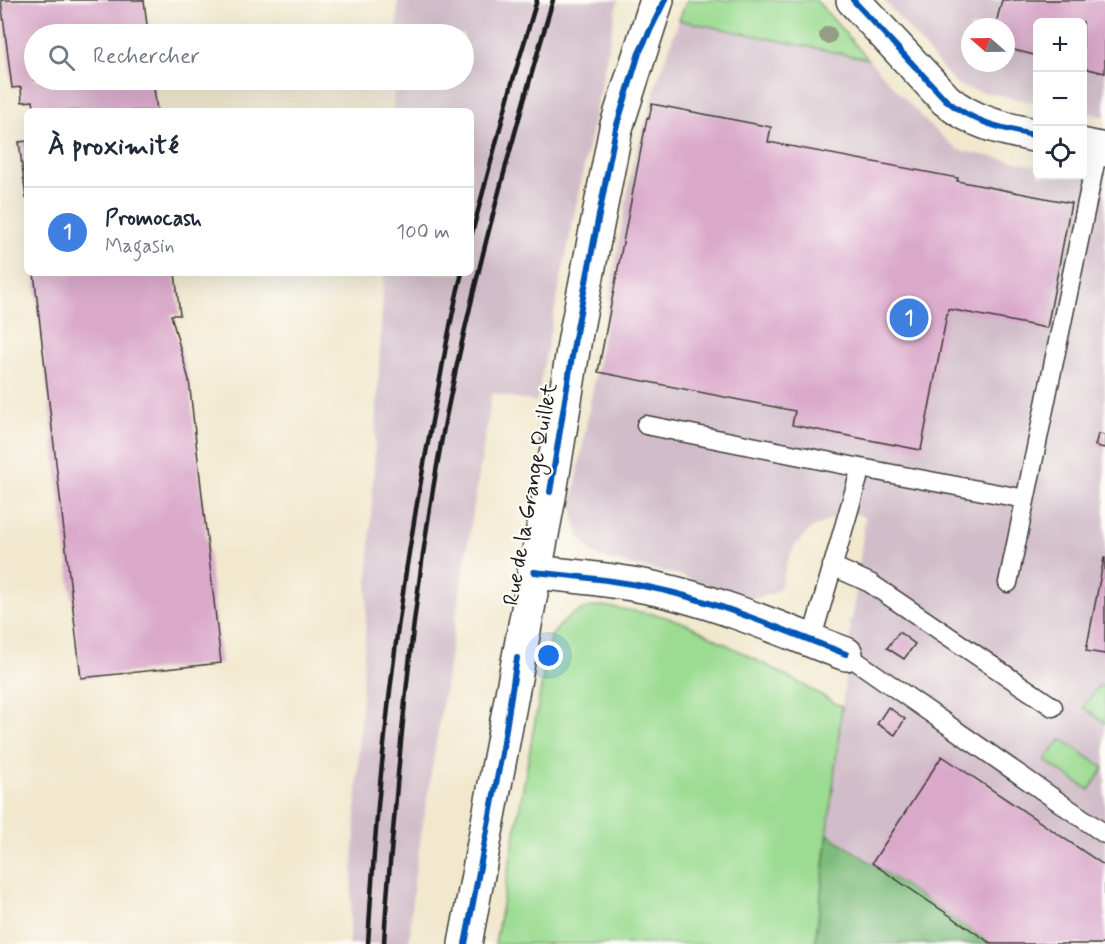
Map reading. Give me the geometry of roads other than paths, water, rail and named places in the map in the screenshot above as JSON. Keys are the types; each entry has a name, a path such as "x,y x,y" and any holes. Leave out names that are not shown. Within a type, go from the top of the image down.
{"street":[{"name":"Rue de la Grange Quillet","path":"465,944 550,492 575,338 616,128 657,0"},
{"name":"Rue de la Grange Quillet","path":"639,53 665,0"},
{"path":"854,0 946,100 959,111 997,127 1033,135"},
{"path":"534,572 614,581 674,593 722,608 846,654"}],"lane":[{"path":"1008,583 1095,148"},
{"path":"646,425 1025,499"},
{"path":"811,641 861,468"},
{"path":"832,566 870,583 1053,707"},
{"path":"846,654 1105,834"}],"railway":[{"path":"474,226 537,0"},
{"path":"384,944 409,659 438,461 482,256 553,0"},
{"path":"368,944 384,743 400,610 450,324 461,276"}],"place":[{"name":"Promocash","path":"909,318"}]}
